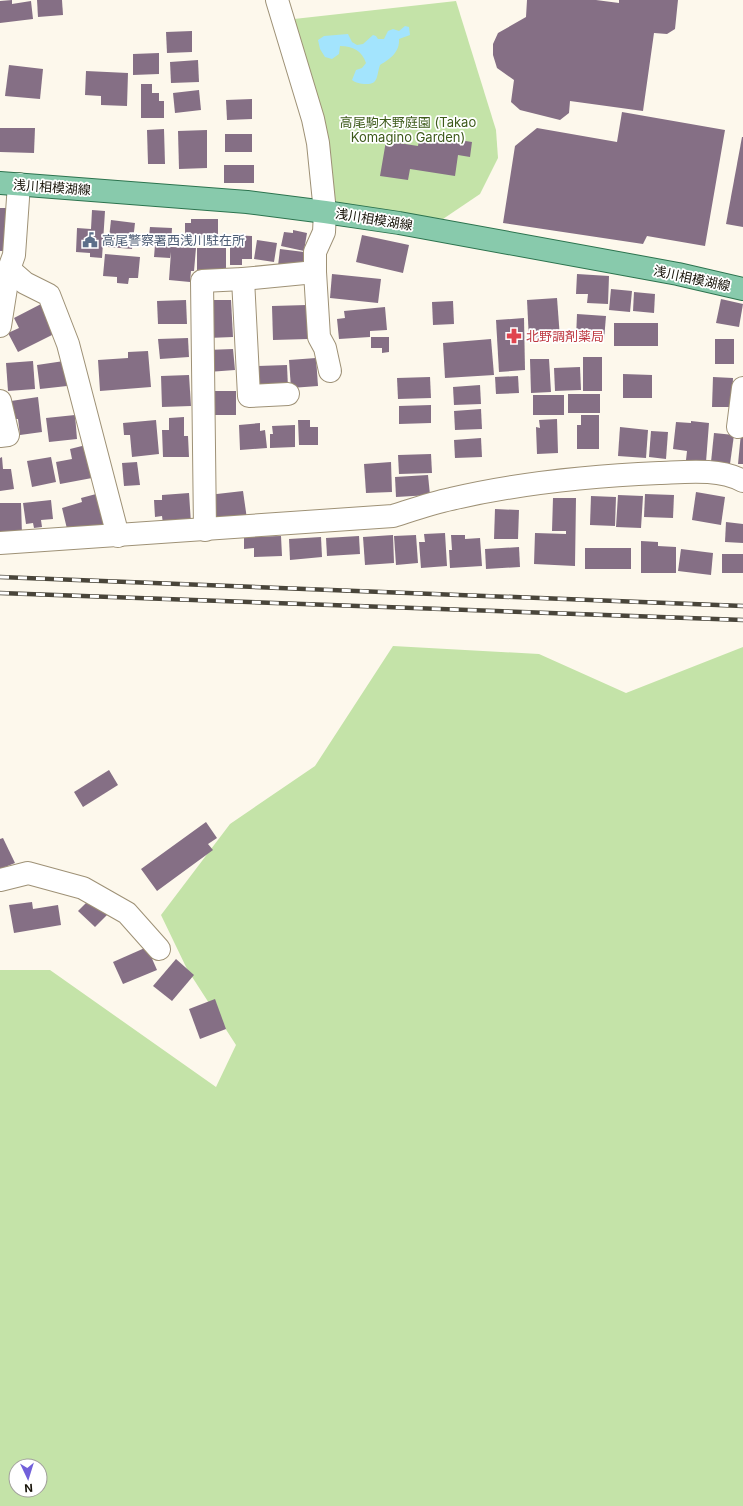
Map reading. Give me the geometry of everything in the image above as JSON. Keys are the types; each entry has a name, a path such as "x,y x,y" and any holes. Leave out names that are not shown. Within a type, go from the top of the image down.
{"main road":[{"name":"浅川相模湖線","path":"10,184 247,202 325,212 407,224 678,274 743,289"}],"street":[{"path":"277,0 313,119 321,163 325,212 324,232 315,252 315,272 319,337 325,348 330,371"},
{"path":"0,326 2,294 14,255 10,184"},
{"path":"9,269 25,283 49,295 68,344 118,536"},
{"path":"205,530 202,281 243,279 315,272"},
{"path":"243,279 249,396 288,394"},
{"path":"738,427 743,388"},
{"path":"0,402 8,435 0,436"},
{"path":"0,544 393,516 450,499 501,489 605,475 692,472 733,475 743,481"},
{"path":"0,880 28,873 83,888 127,913 160,949"}],"green space":[{"name":"高尾駒木野庭園 (Takao Komagino Garden)","path":"456,1 496,130 498,158 480,194 443,219 330,203 294,19"},
{"path":"393,646 539,654 626,693 743,647 743,1506 0,1506 0,970 50,970 216,1087 236,1045 187,969 161,915 230,824 315,766"}],"water":[{"path":"405,26 409,27 410,35 399,39 398,48 394,55 380,65 375,82 369,84 359,83 352,80 356,70 362,68 366,63 359,52 353,48 340,46 339,54 332,59 325,57 320,49 318,40 324,36 348,34 352,42 357,45 363,44 373,35 378,39 384,39 388,31 393,29 399,31"}],"building":[{"path":"12,0 12,4 31,1 33,19 0,23 0,1"},
{"path":"37,0 62,0 63,15 38,17"},
{"path":"527,0 596,0 619,3 619,0 678,0 675,29 667,34 654,33 643,111 570,101 569,113 560,120 520,110 511,102 514,80 497,68 493,55 493,44 498,33 526,17"},
{"path":"192,31 192,52 167,53 166,32"},
{"path":"159,53 159,74 133,75 133,54"},
{"path":"198,60 199,82 171,83 170,62"},
{"path":"9,65 43,69 40,99 5,96"},
{"path":"86,71 128,73 127,106 101,105 101,96 85,95"},
{"path":"141,84 152,84 152,93 159,93 159,101 164,101 164,118 141,118"},
{"path":"199,90 201,110 175,113 173,93"},
{"path":"252,99 252,119 227,120 226,100"},
{"path":"622,112 725,130 705,246 647,236 643,244 503,223 515,146 537,128 617,142"},
{"path":"0,128 35,128 34,153 0,152"},
{"path":"164,129 165,164 148,164 147,130"},
{"path":"207,130 207,168 179,169 178,131"},
{"path":"225,134 252,134 252,152 225,152"},
{"path":"420,134 472,142 470,157 458,155 455,176 410,169 408,180 380,176 386,141 418,146"},
{"path":"743,137 743,227 726,224"},
{"path":"224,165 254,165 254,183 224,183"},
{"path":"0,208 9,208 9,251 0,251"},
{"name":"高尾警察署西浅川駐在所","path":"92,210 105,211 102,258 90,257 90,253 76,252 77,228 91,229"},
{"path":"191,219 218,219 218,238 185,238 185,223 191,223"},
{"path":"111,220 135,223 132,249 108,247"},
{"path":"150,227 172,228 171,247 196,248 194,271 191,271 190,282 169,280 171,252 170,258 154,257 155,245 148,245"},
{"path":"293,230 307,233 304,251 281,246 284,232 293,233"},
{"path":"230,235 252,236 252,259 242,259 242,265 230,265"},
{"path":"362,235 409,245 403,273 356,262"},
{"path":"257,240 277,243 274,262 254,259"},
{"path":"197,248 226,248 226,269 197,270"},
{"path":"280,249 304,252 302,269 278,266"},
{"path":"105,254 140,257 138,278 129,278 128,284 117,283 117,277 103,276"},
{"path":"332,274 381,279 378,303 330,298"},
{"path":"577,274 609,276 608,304 587,303 588,294 576,294"},
{"path":"611,289 632,291 630,312 609,310"},
{"path":"634,292 655,294 654,313 633,311"},
{"path":"557,298 560,338 529,340 527,300"},
{"path":"721,299 743,304 739,327 716,323"},
{"path":"186,300 187,324 158,324 157,301"},
{"path":"206,300 231,300 233,337 208,338"},
{"path":"453,301 454,324 433,325 432,302"},
{"path":"43,303 58,332 18,352 8,333 19,328 14,318"},
{"path":"307,305 308,339 273,340 272,306"},
{"path":"385,307 387,330 370,331 370,337 339,339 337,319 345,318 344,311"},
{"path":"577,314 606,316 604,340 576,338"},
{"path":"524,318 525,370 499,372 496,320"},
{"path":"614,323 658,323 658,346 614,346"},
{"path":"371,337 389,337 389,352 382,353 382,348 371,348"},
{"path":"188,338 189,357 160,359 158,339"},
{"path":"491,339 494,375 445,378 443,343"},
{"path":"715,339 734,339 734,364 715,364"},
{"path":"233,349 235,370 208,372 207,350"},
{"path":"148,351 151,387 100,391 98,360 128,358 128,352"},
{"path":"583,357 602,357 602,391 583,391"},
{"path":"316,358 318,386 291,388 289,360"},
{"path":"530,359 549,359 551,392 531,393"},
{"path":"33,361 35,389 8,391 6,363"},
{"path":"64,361 67,386 40,389 37,365"},
{"path":"287,365 288,388 260,390 258,366"},
{"path":"580,367 581,390 555,391 554,368"},
{"path":"623,374 652,375 652,398 623,398"},
{"path":"189,375 191,406 162,407 161,376"},
{"path":"518,376 519,393 496,394 495,377"},
{"path":"430,377 431,398 398,399 397,378"},
{"path":"713,377 733,378 732,407 712,407"},
{"path":"480,385 481,404 454,405 453,387"},
{"path":"206,391 236,391 236,415 207,415"},
{"path":"568,394 600,394 600,413 568,413"},
{"path":"533,395 564,395 564,415 533,415"},
{"path":"38,397 42,432 20,435 18,419 13,419 11,401"},
{"path":"431,405 431,423 399,424 399,406"},
{"path":"481,409 482,429 455,430 454,411"},
{"path":"75,415 77,439 49,442 46,418"},
{"path":"581,415 599,415 599,449 577,449 577,425 581,425"},
{"path":"184,417 184,436 188,436 189,457 163,457 162,430 169,430 169,418"},
{"path":"557,419 558,453 537,454 536,427 540,428 539,420"},
{"path":"156,420 159,454 132,457 130,435 124,435 123,423"},
{"path":"298,420 310,420 310,427 318,427 318,445 299,445"},
{"path":"691,421 709,423 706,462 686,460 687,451 673,449 676,422 691,423"},
{"path":"260,423 260,431 265,430 267,448 240,450 239,425"},
{"path":"295,425 295,447 270,448 270,434 273,434 272,426"},
{"path":"620,427 648,430 646,458 618,456"},
{"path":"651,431 668,432 666,459 649,457"},
{"path":"714,433 734,435 730,464 711,462"},
{"path":"741,433 743,433 743,464 738,464"},
{"path":"481,438 482,457 455,458 454,440"},
{"path":"86,445 92,478 60,484 56,462 72,459 70,449"},
{"path":"431,454 432,473 399,474 398,455"},
{"path":"2,457 3,469 11,469 14,489 0,491 0,458"},
{"path":"51,457 56,482 32,487 27,461"},
{"path":"137,462 140,485 124,486 122,463"},
{"path":"391,462 392,492 366,493 364,464"},
{"path":"428,475 430,495 396,497 395,477"},
{"path":"243,491 247,519 211,523 208,495"},
{"path":"696,492 725,497 721,525 692,520"},
{"path":"100,493 107,524 68,533 62,508 82,502 81,498"},
{"path":"189,493 191,523 163,524 162,516 155,517 154,500 162,500 162,495"},
{"path":"645,494 674,495 673,518 644,517"},
{"path":"618,495 643,496 641,528 616,527"},
{"path":"591,496 616,497 615,526 590,525"},
{"path":"553,498 576,498 575,566 534,564 535,533 566,534 566,531 552,531"},
{"path":"51,500 53,519 41,520 42,527 34,528 33,523 26,524 23,503"},
{"path":"0,503 21,503 22,535 0,535"},
{"path":"495,509 519,510 518,539 494,539"},
{"path":"726,522 743,524 743,543 725,542"},
{"path":"445,533 447,566 421,568 419,542 425,542 424,534"},
{"path":"393,535 394,563 365,565 363,537"},
{"path":"416,535 418,563 396,565 394,536"},
{"path":"451,535 465,535 465,539 480,538 482,566 450,568 449,550 452,550"},
{"path":"281,536 282,556 254,557 254,548 244,549 244,537"},
{"path":"359,536 360,554 327,556 326,538"},
{"path":"321,537 322,557 290,560 289,539"},
{"path":"641,541 658,542 658,546 676,547 676,573 641,573"},
{"path":"519,547 520,567 486,569 485,549"},
{"path":"585,548 631,548 631,569 585,569"},
{"path":"681,549 713,553 711,575 678,571"},
{"path":"722,554 743,554 743,573 722,573"},
{"path":"109,770 118,785 83,807 74,792"},
{"path":"206,822 217,838 208,844 213,850 157,891 141,869"},
{"path":"3,838 15,863 0,869 0,839"},
{"path":"92,897 109,913 95,927 78,911"},
{"path":"32,902 33,909 58,905 61,925 14,933 9,905"},
{"path":"147,947 157,970 123,984 113,962"},
{"path":"176,959 194,975 172,1001 153,986"},
{"path":"215,999 226,1029 200,1039 189,1009"}],"railway":[{"path":"0,577 743,606"},
{"path":"0,593 743,620"}],"place":[{"name":"高尾警察署西浅川駐在所","path":"90,240"},
{"name":"北野調剤薬局","path":"514,336"}]}
